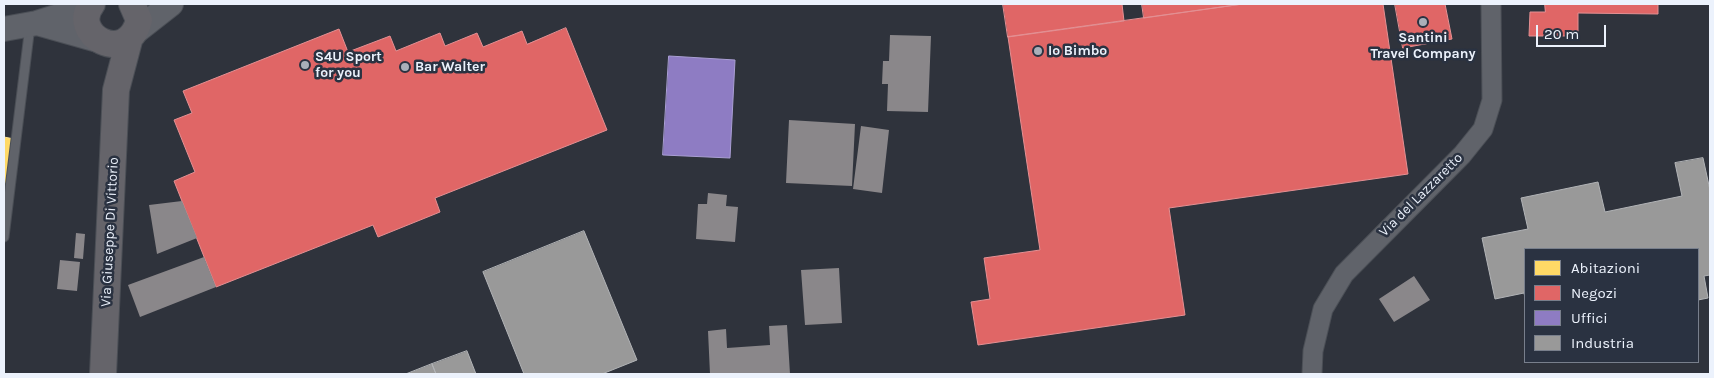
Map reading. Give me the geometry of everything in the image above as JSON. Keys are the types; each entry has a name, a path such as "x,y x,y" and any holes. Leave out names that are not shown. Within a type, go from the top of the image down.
{"main road":[{"name":"Via Giuseppe Di Vittorio","path":"103,374 116,90 132,35 139,20 132,4"},
{"name":"Via Giuseppe Di Vittorio","path":"91,5 87,12 86,23 92,33 103,42 116,90"},
{"path":"103,42 114,45 132,35"}],"street":[{"path":"132,35 171,4"},
{"name":"Via del Lazzaretto","path":"1312,374 1313,350 1323,310 1344,274 1462,155 1483,129 1492,100 1490,4"},
{"path":"4,29 34,24 91,5"},
{"path":"34,24 103,42"}],"lane":[{"path":"4,236 34,24"}],"building: Abitazioni":[{"path":"4,137 14,139 4,198"}],"building: Negozi":[{"path":"1003,4 1122,4 1124,21 1008,37"},
{"path":"1142,4 1243,4 1144,18"},
{"path":"1243,4 1383,4 1408,174 1169,208 1185,315 978,345 971,302 990,299 984,258 1040,250 1008,37"},
{"name":"Santini Travel Company","path":"1395,4 1445,4 1452,39 1403,48"},
{"path":"1545,4 1658,4 1658,14 1578,13 1578,36 1529,36 1530,12 1545,12"},
{"path":"566,28 607,130 435,198 440,212 378,237 373,225 216,287 174,181 195,172 174,120 192,113 183,91 339,29 348,52 390,36 396,51 440,33 445,46 477,33 483,47 522,31 527,44"}],"building: Uffici":[{"path":"669,56 735,60 730,158 663,155"}],"building: Industria":[{"path":"1703,158 1710,190 1710,275 1704,276 1708,298 1699,300 1699,248 1524,248 1524,293 1495,299 1482,238 1528,229 1521,198 1598,182 1605,212 1682,196 1675,163"},
{"path":"584,231 637,360 602,374 524,374 483,272"},
{"path":"467,351 476,374 436,374 432,364"},
{"path":"432,364 436,374 406,374"}],"building: Altro":[{"path":"890,35 931,36 928,112 887,111 888,84 882,84 883,61 889,61"},
{"path":"789,120 855,124 852,186 786,183"},
{"path":"861,126 889,130 882,193 853,189"},
{"path":"708,193 727,195 726,206 738,207 735,242 696,239 698,204 707,204"},
{"path":"182,201 197,238 157,254 149,205"},
{"path":"76,233 85,234 83,259 74,258"},
{"path":"204,257 216,287 140,317 128,285"},
{"path":"60,260 80,262 77,291 57,289"},
{"path":"839,268 842,323 805,325 801,270"},
{"path":"1414,276 1430,300 1394,322 1379,299"},
{"path":"787,325 790,374 710,374 708,331 726,329 727,348 770,345 769,326"}],"place":[{"name":"Santini Travel Company","path":"1423,22"},
{"name":"Io Bimbo","path":"1038,51"},
{"name":"S4U Sport for you","path":"305,65"},
{"name":"Bar Walter","path":"405,67"}]}
